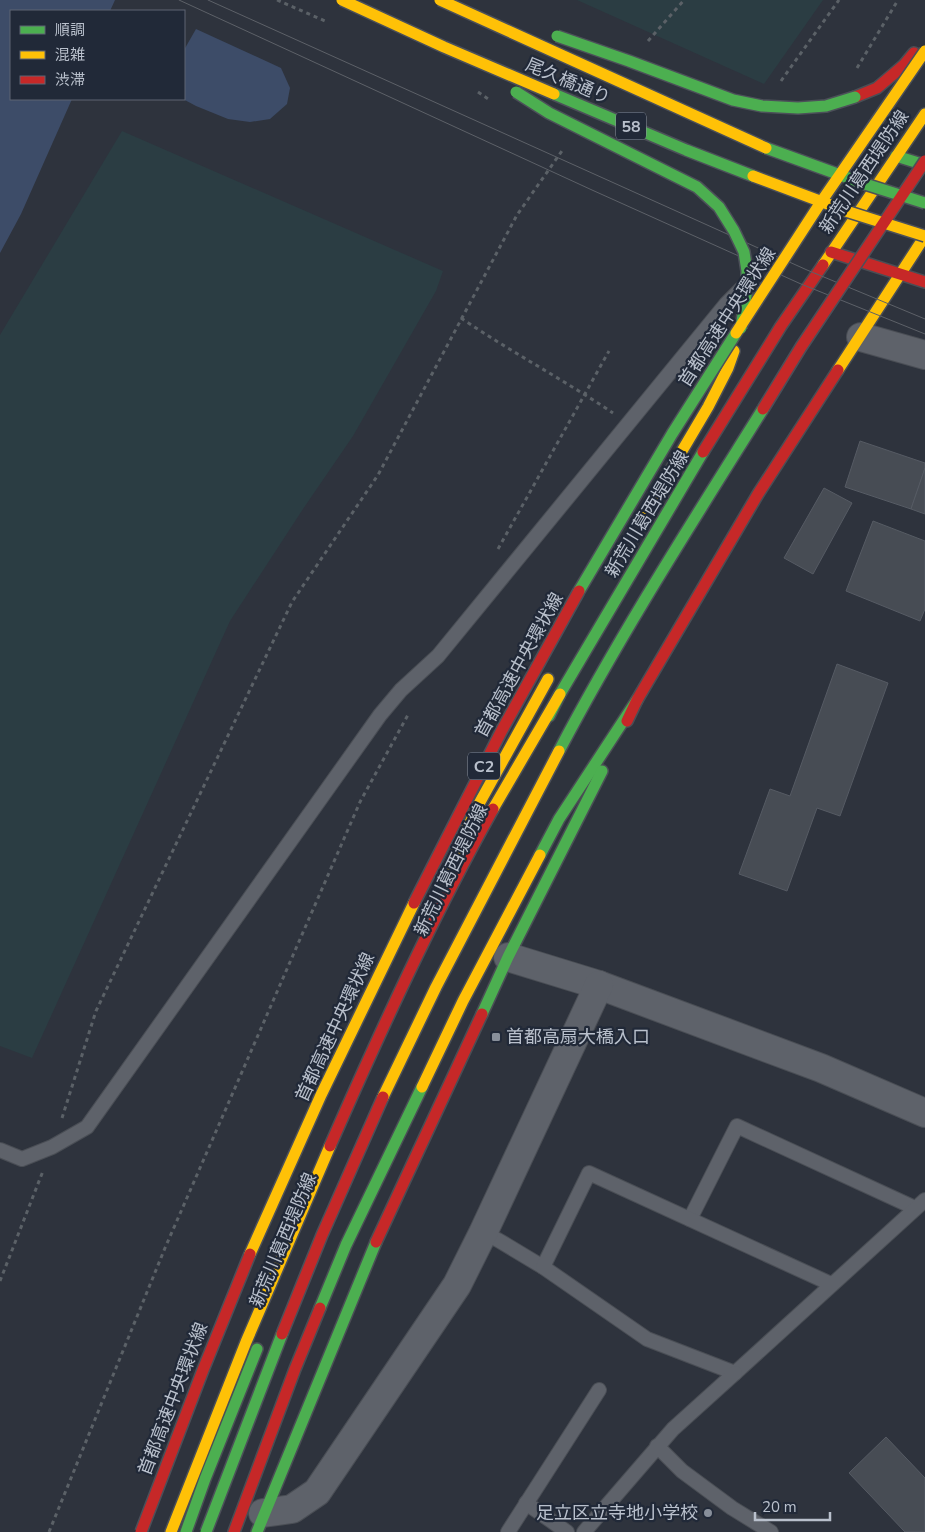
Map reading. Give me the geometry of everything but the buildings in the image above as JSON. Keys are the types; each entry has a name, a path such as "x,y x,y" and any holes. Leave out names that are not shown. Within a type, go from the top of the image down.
{"main road":[{"name":"尾久橋通り","path":"342,0 444,47 677,146 849,212 925,236"},
{"name":"尾久橋通り","path":"440,0 770,150 925,203"},
{"path":"464,11 529,28"},
{"path":"547,33 733,100 762,106 798,108 826,106 877,88 904,65 925,39"},
{"path":"444,47 549,113 697,188 719,207 744,252 747,271 745,308 738,341 728,368 708,407 639,524"},
{"name":"首都高速中央環状線","path":"141,1532 213,1345 269,1210 343,1049 466,799 532,674 678,426 762,292 925,51"},
{"name":"新荒川葛西堤防線","path":"411,994 487,836 560,694 781,326 925,114"},
{"path":"896,156 925,165"},
{"path":"206,1532 271,1360 322,1235 377,1110 436,987 515,835 582,708 652,587 801,347 925,161"},
{"path":"234,1532 295,1369 346,1245 503,922 559,820 638,700 758,494 925,236"},
{"path":"831,252 925,282"},
{"path":"446,872 480,802 553,671"},
{"path":"171,1532 222,1400 295,1224 351,1097 423,944 492,810 560,694"},
{"path":"260,1523 366,1264 508,957 638,700"},
{"path":"423,944 480,802"},
{"path":"403,958 424,915"},
{"name":"新荒川葛西堤防線","path":"284,1281 334,1164"},
{"name":"新荒川葛西堤防線","path":"186,1532 205,1479 263,1335"}],"street":[{"path":"861,337 925,355"},
{"path":"508,957 600,985 821,1068 925,1113"},
{"path":"260,1523 292,1509 317,1492 457,1285 600,985"}],"lane":[{"path":"0,1150 22,1159 52,1147 87,1128 380,715 401,690 438,656 726,304 837,196 925,70"},
{"path":"584,1532 673,1429 920,1204 736,1126 690,1219"},
{"path":"543,1267 589,1173 831,1284"},
{"path":"483,1233 543,1267 647,1339 734,1373"},
{"path":"508,1532 599,1390"},
{"path":"657,1446 682,1471 732,1508 771,1532"},
{"path":"526,1503 567,1532"}],"path":[{"path":"646,44 684,0"},
{"path":"776,87 839,0"},
{"path":"0,1281 52,1147 96,1011 292,602 378,475 517,215 568,143"},
{"path":"461,318 490,338 585,394 629,424"},
{"path":"495,555 609,351"},
{"path":"48,1532 165,1248 360,802 410,711"}],"shaded area":[{"path":"577,0 823,0 764,84"},
{"path":"122,131 443,271 436,291 353,436 230,621 32,1058 0,1046 0,335"}],"water":[{"path":"0,0 115,0 110,10 10,10 10,100 72,100 21,214 0,253"},
{"path":"196,29 281,68 290,88 287,104 270,119 250,122 228,119 185,100 185,48"}],"tram line":[{"path":"179,0 801,284 925,334"},
{"path":"208,0 807,270 925,319"}],"traffic: fast":[{"path":"557,36 733,100 762,106 798,108 826,106 855,97"},
{"path":"516,92 549,113 697,187 719,207 744,252 747,289 741,328"},
{"path":"554,94 753,176"},
{"path":"766,148 865,184 925,203"},
{"path":"896,156 925,165"},
{"path":"579,591 672,434 736,333"},
{"path":"559,751 632,620 763,409"},
{"path":"549,716 560,694 703,452"},
{"path":"540,855 559,819 637,700"},
{"path":"482,1014 508,957 602,771"},
{"path":"320,1308 346,1245 422,1087"},
{"path":"257,1532 376,1242"},
{"path":"206,1532 282,1334"},
{"path":"186,1532 257,1349"}],"traffic: slow":[{"path":"342,0 444,47 554,94"},
{"path":"440,0 766,148"},
{"path":"736,333 821,202 925,51"},
{"path":"823,265 925,114"},
{"path":"753,176 849,212 925,236"},
{"path":"838,370 925,236"},
{"path":"643,517 708,407 728,368 734,351"},
{"path":"450,864 480,802 548,679"},
{"path":"493,809 560,694"},
{"path":"383,1097 436,987 559,751"},
{"path":"422,1087 463,1001 540,855"},
{"path":"250,1254 321,1095 414,903"},
{"path":"171,1532 246,1342 330,1146"}],"traffic: jam":[{"path":"855,97 877,88 904,65 914,53"},
{"path":"763,409 801,347 925,161"},
{"path":"831,252 925,282"},
{"path":"703,452 781,326 823,265"},
{"path":"627,721 637,700 758,494 838,370"},
{"path":"414,903 502,730 579,591"},
{"path":"330,1146 407,976 493,809"},
{"path":"376,1242 482,1014"},
{"path":"282,1334 322,1235 383,1097"},
{"path":"141,1532 250,1254"},
{"path":"234,1532 320,1308"}],"place":[{"name":"首都高扇大橋入口","path":"496,1037"},
{"name":"足立区立寺地小学校","path":"708,1513"}]}
